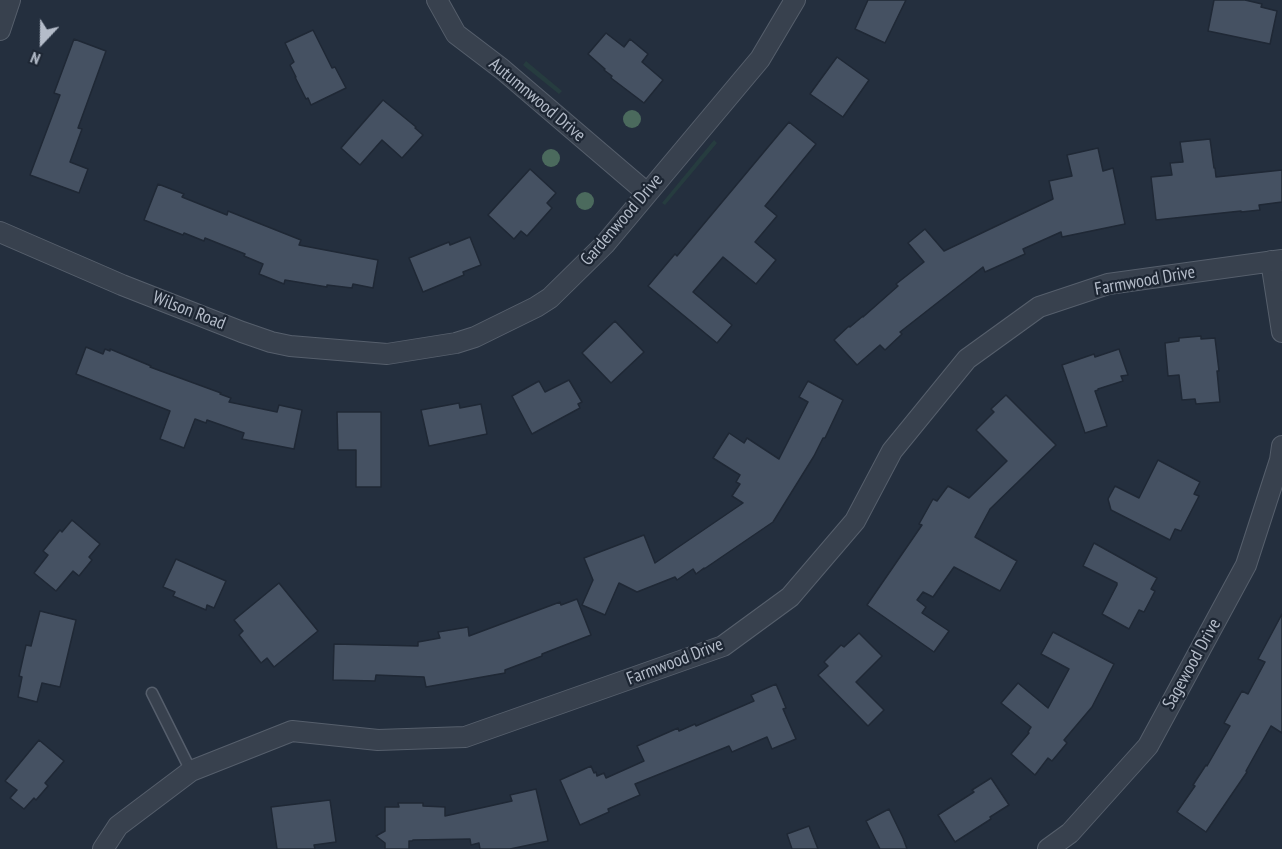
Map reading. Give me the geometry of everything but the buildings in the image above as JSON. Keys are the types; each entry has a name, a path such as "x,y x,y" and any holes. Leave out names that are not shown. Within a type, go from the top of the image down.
{"street":[{"path":"0,30 10,0"},
{"name":"Autumnwood Drive","path":"437,0 456,34 502,69 647,194"},
{"name":"Gardenwood Drive","path":"387,354 456,343 475,337 536,307 550,297 605,244 760,59 795,0"},
{"name":"Wilson Road","path":"0,232 122,285 272,342 290,346 387,354"},
{"path":"1276,261 1282,332"},
{"name":"Farmwood Drive","path":"103,849 118,826 191,771 292,731 378,740 465,737 723,646 790,597 848,530 892,451 967,359 1039,307 1108,284 1276,261"},
{"name":"Sagewood Drive","path":"1048,849 1070,833 1148,746 1246,565 1280,460 1282,446"}],"lane":[{"path":"152,693 191,771"}],"green space":[{"path":"526,61 562,91 559,94 523,65"},
{"path":"714,140 717,143 665,205 662,203"}]}
